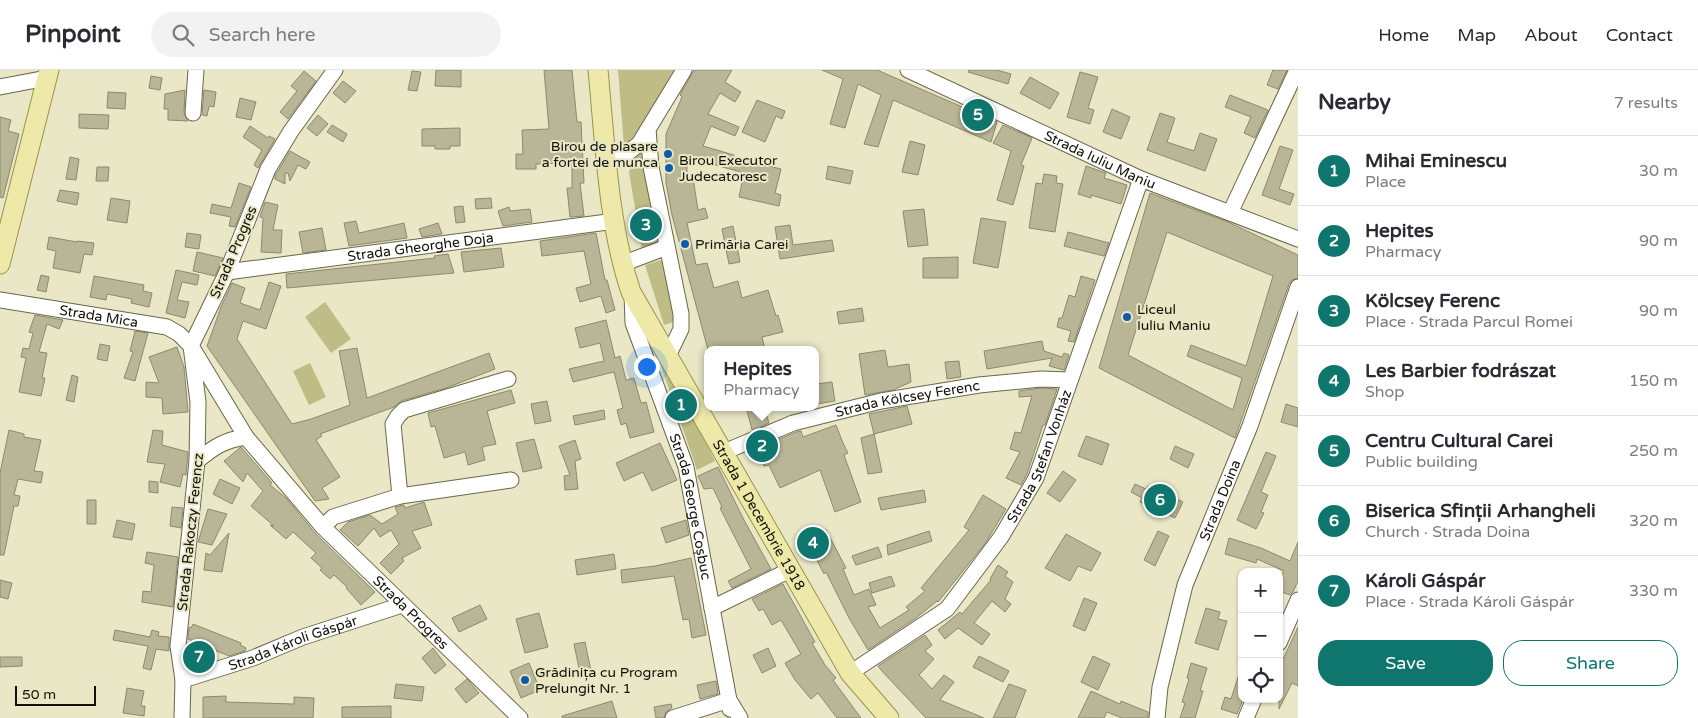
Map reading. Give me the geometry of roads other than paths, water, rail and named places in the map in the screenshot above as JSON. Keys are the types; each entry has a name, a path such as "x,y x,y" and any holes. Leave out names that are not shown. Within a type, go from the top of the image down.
{"main road":[{"name":"Strada 1 Decembrie 1918","path":"598,70 615,221 622,264 631,292 850,673 889,718"},
{"path":"0,264 48,74"}],"street":[{"path":"193,113 196,70"},
{"name":"Strada Progres","path":"336,70 291,130 268,169 227,272 191,346 246,437 323,527 520,718"},
{"path":"607,163 639,144 684,70"},
{"name":"Strada Iuliu Maniu","path":"908,70 1141,179 1298,239"},
{"path":"1230,213 1298,70"},
{"path":"0,87 48,74"},
{"path":"648,129 651,167 681,314 681,329 668,356"},
{"name":"Strada Stefan Vonház","path":"850,673 947,609 996,544 1036,478 1141,179"},
{"name":"Strada Gheorghe Doja","path":"227,272 615,221"},
{"path":"622,264 667,247"},
{"name":"Strada Doina","path":"1157,718 1160,687 1185,586 1250,426 1298,287"},
{"name":"Strada George Coșbuc","path":"631,292 633,323 686,467 731,718"},
{"name":"Strada Mica","path":"0,300 167,327 179,334 191,346"},
{"name":"Strada Rakoczy Ferencz","path":"182,718 183,680 178,646 197,461 198,402 191,346"},
{"path":"400,496 393,424 398,416 404,410 508,379"},
{"name":"Strada Kölcsey Ferenc","path":"724,452 793,423 881,401 979,385 1041,379 1070,380"},
{"path":"197,461 215,446 230,439 246,437"},
{"path":"323,527 333,517 400,496 511,480"},
{"path":"712,608 790,570"},
{"path":"1283,634 1298,600"},
{"name":"Strada Károli Gáspár","path":"183,680 253,658 303,637 402,604"},
{"path":"673,718 729,700"},
{"name":"Strada George Coșbuc","path":"729,700 740,718"},
{"path":"1246,718 1252,703"}],"place":[{"name":"Centru Cultural Carei","path":"978,115"},
{"name":"Birou de plasare a fortei de munca","path":"668,154"},
{"name":"Birou Executor Judecatoresc","path":"669,168"},
{"name":"Kölcsey Ferenc","path":"646,225"},
{"name":"Primăria Carei","path":"685,244"},
{"name":"Liceul Iuliu Maniu","path":"1127,317"},
{"name":"Mihai Eminescu","path":"681,405"},
{"name":"Hepites","path":"762,446"},
{"name":"Biserica Sfinții Arhangheli","path":"1160,500"},
{"name":"Les Barbier fodrászat","path":"813,543"},
{"name":"Károli Gáspár","path":"199,657"},
{"name":"Grădinița cu Program Prelungit Nr. 1","path":"525,680"}]}
